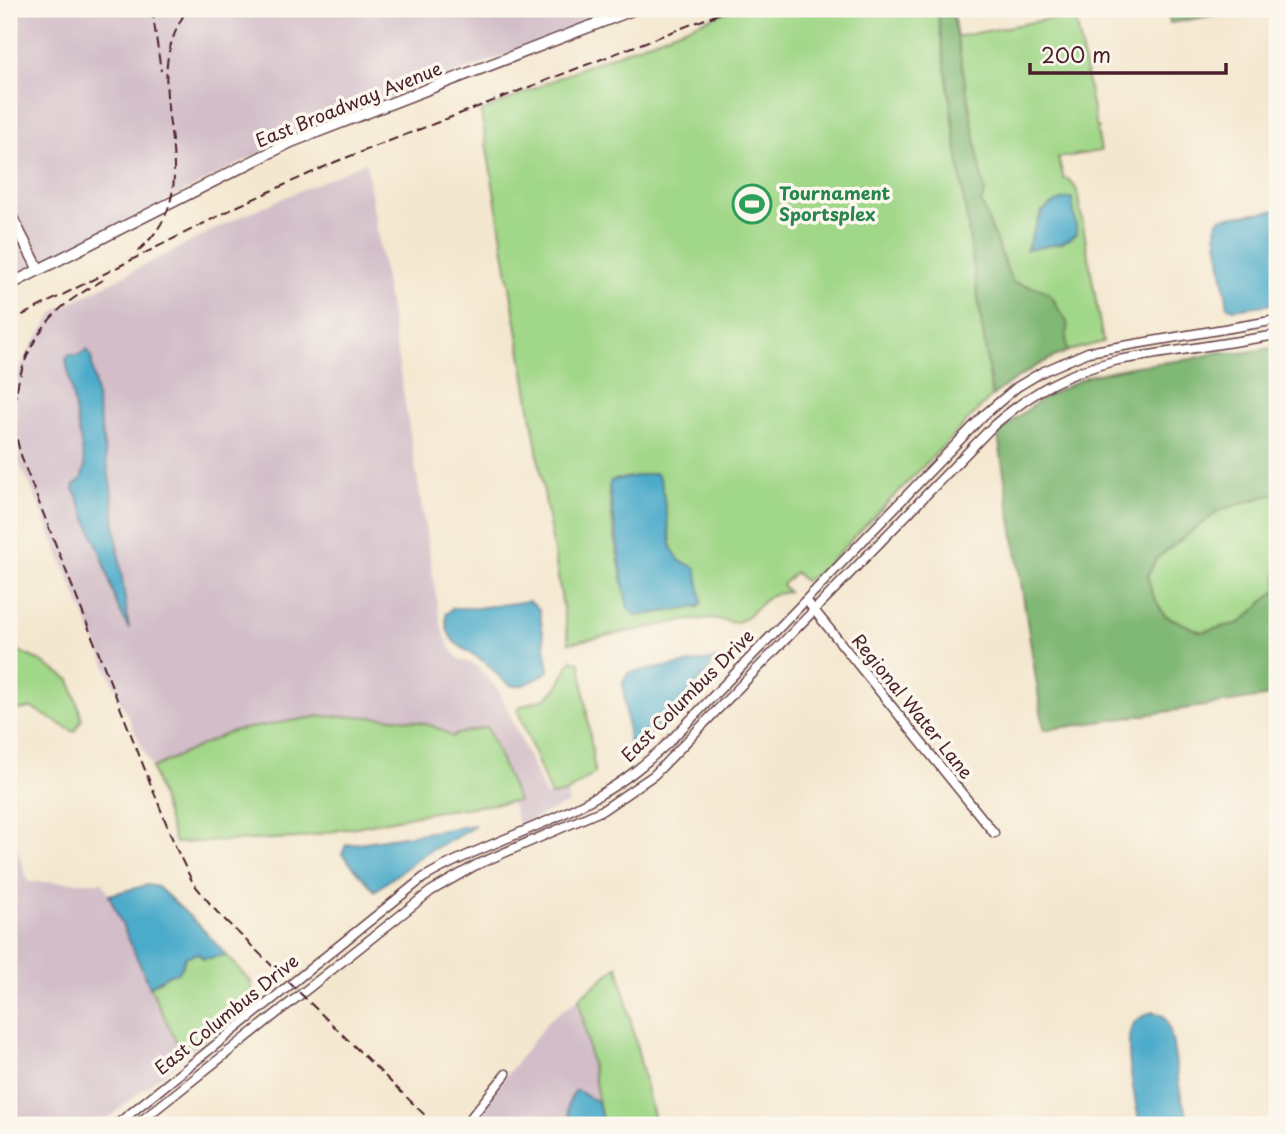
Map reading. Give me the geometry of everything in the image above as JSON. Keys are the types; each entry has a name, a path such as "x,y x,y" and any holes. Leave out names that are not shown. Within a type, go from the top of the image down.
{"main road":[{"name":"East Broadway Avenue","path":"9,285 291,142 635,9"},
{"path":"9,212 39,270"}],"street":[{"name":"East Columbus Drive","path":"116,1125 424,878 472,851 597,796 647,762 984,415 1017,387 1064,361 1116,346 1277,320"},
{"name":"East Columbus Drive","path":"136,1125 431,891 477,865 603,810 654,775 994,425 1023,400 1081,370 1118,360 1277,335"},
{"name":"Regional Water Lane","path":"806,600 994,833"},
{"path":"546,820 552,833"},
{"path":"464,1125 506,1074"},
{"path":"174,1077 184,1088"}],"shaded area":[{"path":"9,9 624,9 290,138 40,265 9,204"},
{"path":"366,162 441,625 449,646 459,659 476,665 499,691 546,796 566,793 569,803 519,825 511,802 518,800 486,727 453,738 435,726 418,721 320,716 232,731 152,768 19,464 11,407 15,378 28,351 55,311 235,219","holes":["90,352 130,627 117,605 102,556 73,487 85,472 74,412"]},
{"path":"9,219 34,268 9,281"},
{"path":"9,824 28,882 103,882 176,1043 199,1045 99,1125 9,1125"},
{"path":"579,998 598,1102 576,1091 567,1114 574,1125 469,1125 548,1021"}],"green space":[{"path":"734,9 937,9 992,396 821,571 804,581 795,572 782,585 788,592 771,595 744,619 735,623 712,618 682,621 569,643 481,112 581,68","holes":["656,473 661,481 672,549 680,561 696,569 702,601 699,607 636,616 626,595 622,576 609,486 614,480"]},
{"path":"937,9 952,9 985,194 981,202 1012,282 1044,290 1054,300 1067,323 1068,351 1028,370 992,396"},
{"path":"1168,9 1250,9 1170,23"},
{"path":"1075,14 1096,126 1099,128 1097,130 1101,151 1058,158 1064,179 1068,179 1076,188 1078,196 1103,342 1068,351 1067,323 1054,300 1044,291 1012,282 981,202 956,37","holes":["1042,211 1062,243 1027,249"]},
{"path":"1277,347 1277,493 1220,510 1156,559 1148,575 1151,591 1164,615 1201,632 1240,623 1277,590 1277,695 1044,730 998,435 1043,398 1088,376 1219,352 1240,353"},
{"path":"1277,493 1277,590 1240,623 1201,632 1164,615 1151,591 1148,575 1156,559 1220,510"},
{"path":"14,649 70,680 82,719 74,732 32,708 9,711 9,650"},
{"path":"571,660 580,662 595,773 566,793 551,796 517,709 550,695 561,681"},
{"path":"321,716 408,720 424,723 452,737 487,727 518,801 433,812 299,838 175,843 152,768 232,731"},
{"path":"199,953 203,959 226,955 251,982 253,994 224,1026 199,1045 177,1043 150,987 183,966 185,957"},
{"path":"618,966 655,1125 603,1125 579,998"}],"water":[{"path":"1072,198 1077,234 1062,243 1027,250 1037,222 1046,209 1061,200"},
{"path":"1277,210 1277,290 1272,304 1234,309 1228,307 1216,233 1217,223 1221,218"},
{"path":"87,350 91,356 112,494 129,629 117,605 102,556 73,486 81,480 85,467 66,359 69,355 79,355"},
{"path":"656,473 661,481 672,549 680,561 696,568 702,601 699,606 636,616 628,608 625,594 609,486 614,480"},
{"path":"529,601 539,609 549,670 528,683 514,686 452,639 446,624 446,614 453,608 477,608"},
{"path":"717,659 693,689 639,746 629,743 623,683 628,673"},
{"path":"475,825 427,852 375,891 342,854 346,845"},
{"path":"147,885 158,887 201,927 226,955 203,959 198,953 185,957 179,973 169,974 150,987 109,895"},
{"path":"1152,1012 1164,1016 1169,1028 1183,1104 1195,1125 1140,1125 1131,1077 1129,1038 1134,1023"},
{"path":"576,1090 598,1102 603,1125 574,1125 568,1107"}],"railway":[{"path":"152,9 161,71"},
{"path":"138,251 157,230 168,208 173,186 174,163 167,64 174,35 187,9"},
{"path":"9,322 238,206 335,162 731,9"},
{"path":"103,280 59,310 38,336 23,367 15,400 16,434 34,490 176,848 193,883 217,912 435,1125"}],"place":[{"name":"Tournament Sportsplex","path":"752,204"}]}
